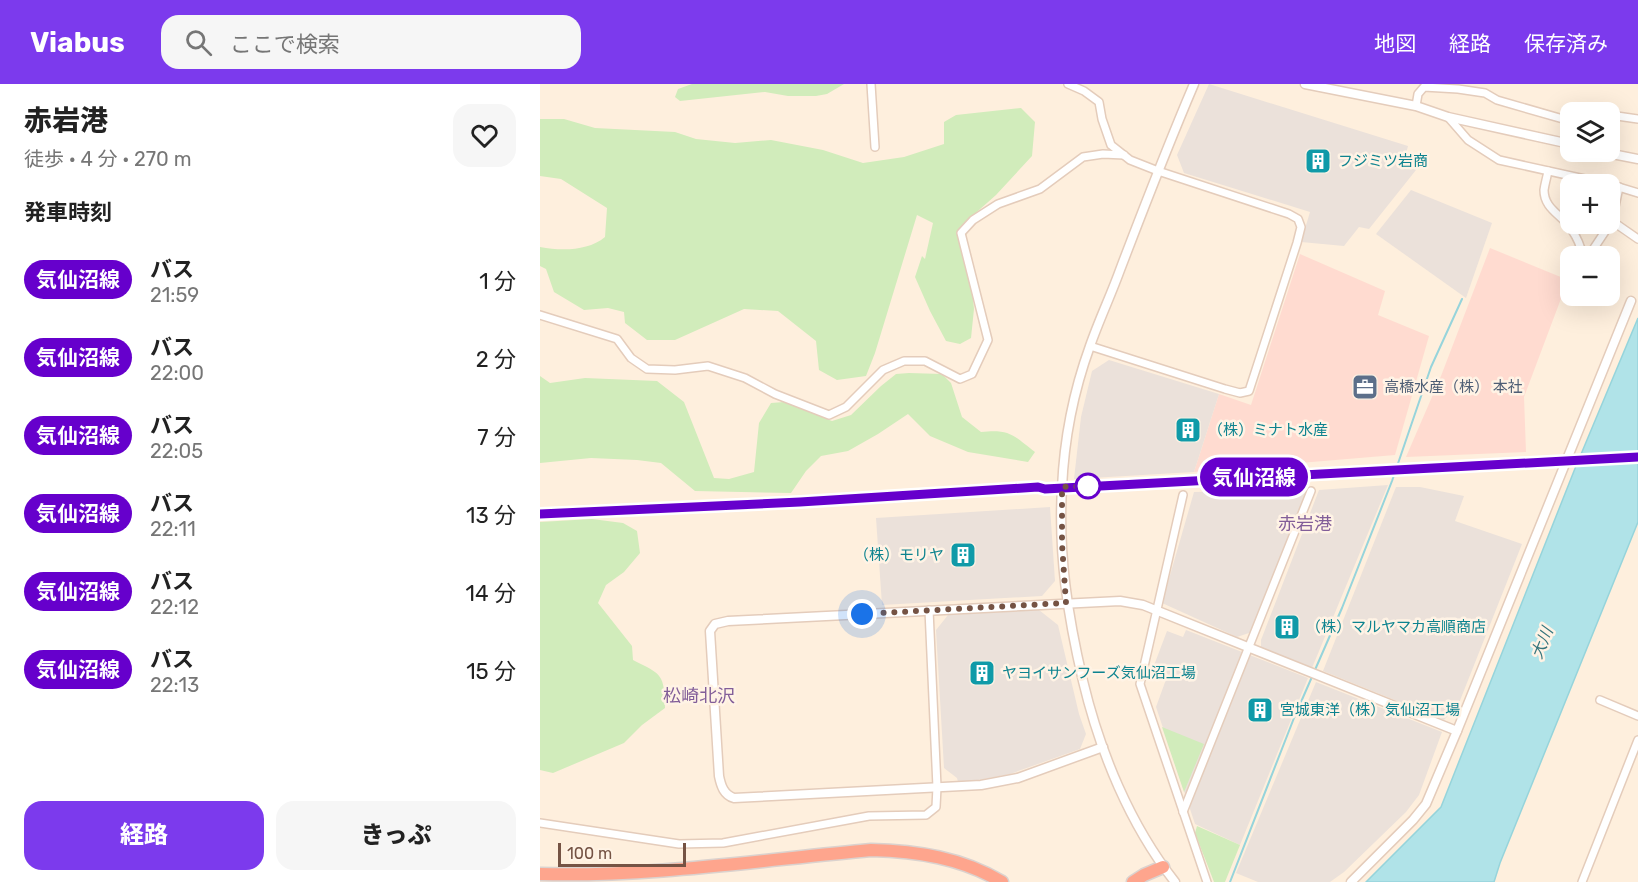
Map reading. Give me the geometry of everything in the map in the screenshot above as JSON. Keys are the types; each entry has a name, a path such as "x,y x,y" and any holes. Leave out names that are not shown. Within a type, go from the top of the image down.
{"highway":[{"path":"540,874 586,875 632,872 871,850 940,857 969,866 1002,882"},
{"path":"1133,882 1163,867"},
{"path":"1151,882 1163,867"},
{"path":"540,880 563,882"}],"street":[{"path":"871,84 875,147"},
{"path":"1068,84 1084,91 1099,102 1111,145 1130,160 1298,219 1301,227 1249,391 1240,393 1225,389 1090,346"},
{"path":"1175,882 1163,867 1129,809 1093,723 1071,634 1066,603 1062,544 1062,487 1071,420 1090,346 1194,84"},
{"path":"1305,84 1416,106 1448,117 1560,142"},
{"path":"1416,106 1418,94 1424,87 1458,89 1485,93 1497,100 1560,118"},
{"path":"1620,116 1638,118"},
{"path":"1448,117 1468,140 1499,160 1561,174"},
{"path":"540,315 617,339 631,358 647,369 675,370 708,366 746,378 775,394 829,415 846,407 883,370 904,361 925,362 960,379 972,374 988,340 961,233 973,220 998,204 1040,189 1083,157 1103,154 1124,155"},
{"path":"1620,156 1638,159"},
{"path":"1548,171 1544,189 1545,198 1553,213 1575,234 1580,246"},
{"path":"1620,187 1638,193"},
{"path":"1620,227 1638,239"},
{"path":"1351,882 1426,804 1631,301"},
{"path":"1183,812 1311,491"},
{"path":"1183,495 1140,684 1207,882"},
{"path":"1103,747 1018,778 981,785 729,797 722,789 718,776 710,631 715,624 728,621 1120,601 1156,610 1457,731"},
{"path":"540,823 679,844 723,843 869,816 926,815 936,807 938,788 929,610"},
{"path":"1600,700 1638,716"},
{"path":"1582,882 1638,740"}],"shaded area":[{"path":"1209,84 1408,146 1404,162 1416,170 1369,229 1359,227 1344,246 1301,242 1310,212 1184,173 1177,155"},
{"path":"1411,190 1492,223 1466,298 1376,234"},
{"path":"1490,248 1560,277 1560,301 1524,397 1526,452 1406,457 1441,376"},
{"path":"1300,254 1385,291 1378,315 1429,336 1395,455 1194,472 1219,394 1251,405"},
{"path":"1109,360 1219,394 1194,472 1074,479 1081,417 1092,371"},
{"path":"1388,485 1312,668 1261,649 1261,640 1319,490"},
{"path":"1396,487 1420,487 1464,496 1455,521 1522,544 1459,703 1444,720 1323,671"},
{"path":"1307,490 1252,632 1237,637 1162,603 1194,492"},
{"path":"1050,507 1055,581 1042,596 882,605 876,518"},
{"path":"1039,610 1058,625 1079,714 1086,734 1080,749 1010,774 958,782 957,778 944,768 936,630 948,615"},
{"path":"1186,630 1308,678 1240,845 1195,824 1156,707 1168,674 1153,668 1167,631 1183,637"},
{"path":"1316,682 1442,732 1419,795 1406,812 1344,872 1330,882 1258,882 1236,873"}],"green space":[{"path":"692,84 844,84 827,94 816,96 788,96 765,92 680,101 675,97 678,89"},
{"path":"1021,108 1035,122 1032,156 996,195 970,218 964,245 971,278 974,309 971,338 960,344 946,341 915,277 922,256 925,259 933,223 917,215 866,376 837,380 819,370 816,341 778,311 744,309 675,340 647,340 625,323 624,312 608,308 584,310 554,292 546,269 540,266 540,247 574,249 591,245 605,237 607,208 561,179 540,176 540,119 564,119 595,128 675,132 696,139 735,143 771,140 823,150 863,163 904,157 944,144 944,122 956,115"},
{"path":"896,374 942,374 951,383 962,417 981,432 999,431 1011,434 1035,452 1028,462 968,452 930,436 908,414 848,451 821,456 806,471 791,493 695,491 661,463 637,460 591,458 540,463 540,376 550,383 585,378 657,381 684,402 714,478 729,479 754,472 759,423 771,403 784,402 832,421 851,415"},
{"path":"592,519 623,523 637,531 640,553 624,572 606,585 598,603 632,646 633,660 651,669 660,677 664,688 665,708 642,725 624,743 553,773 540,770 540,522"},
{"path":"1162,727 1204,744 1184,792"},
{"path":"1197,826 1240,845 1225,882 1214,882 1195,833"}],"water":[{"name":"大川","path":"1638,318 1638,522 1494,882 1366,882 1441,807 1574,471"}],"waterway":[{"path":"1230,882 1294,718 1342,608 1392,481 1431,367 1462,299"}],"bus line":[{"name":"気仙沼線","path":"540,514 1638,457"}],"place":[{"name":"フジミツ岩商","path":"1318,161"},
{"name":"高橋水産（株） 本社","path":"1365,387"},
{"name":"（株）ミナト水産","path":"1188,430"},
{"name":"（株）モリヤ","path":"963,555"},
{"name":"（株）マルヤマカ高順商店","path":"1287,627"},
{"name":"ヤヨイサンフーズ気仙沼工場","path":"982,673"},
{"name":"宮城東洋（株）気仙沼工場","path":"1260,710"}],"district":[{"name":"赤岩港","path":"1305,524"},
{"name":"松崎北沢","path":"699,696"}],"route":[{"path":"862,614 1066,603 1063,573 1062,487 1088,486"}]}
